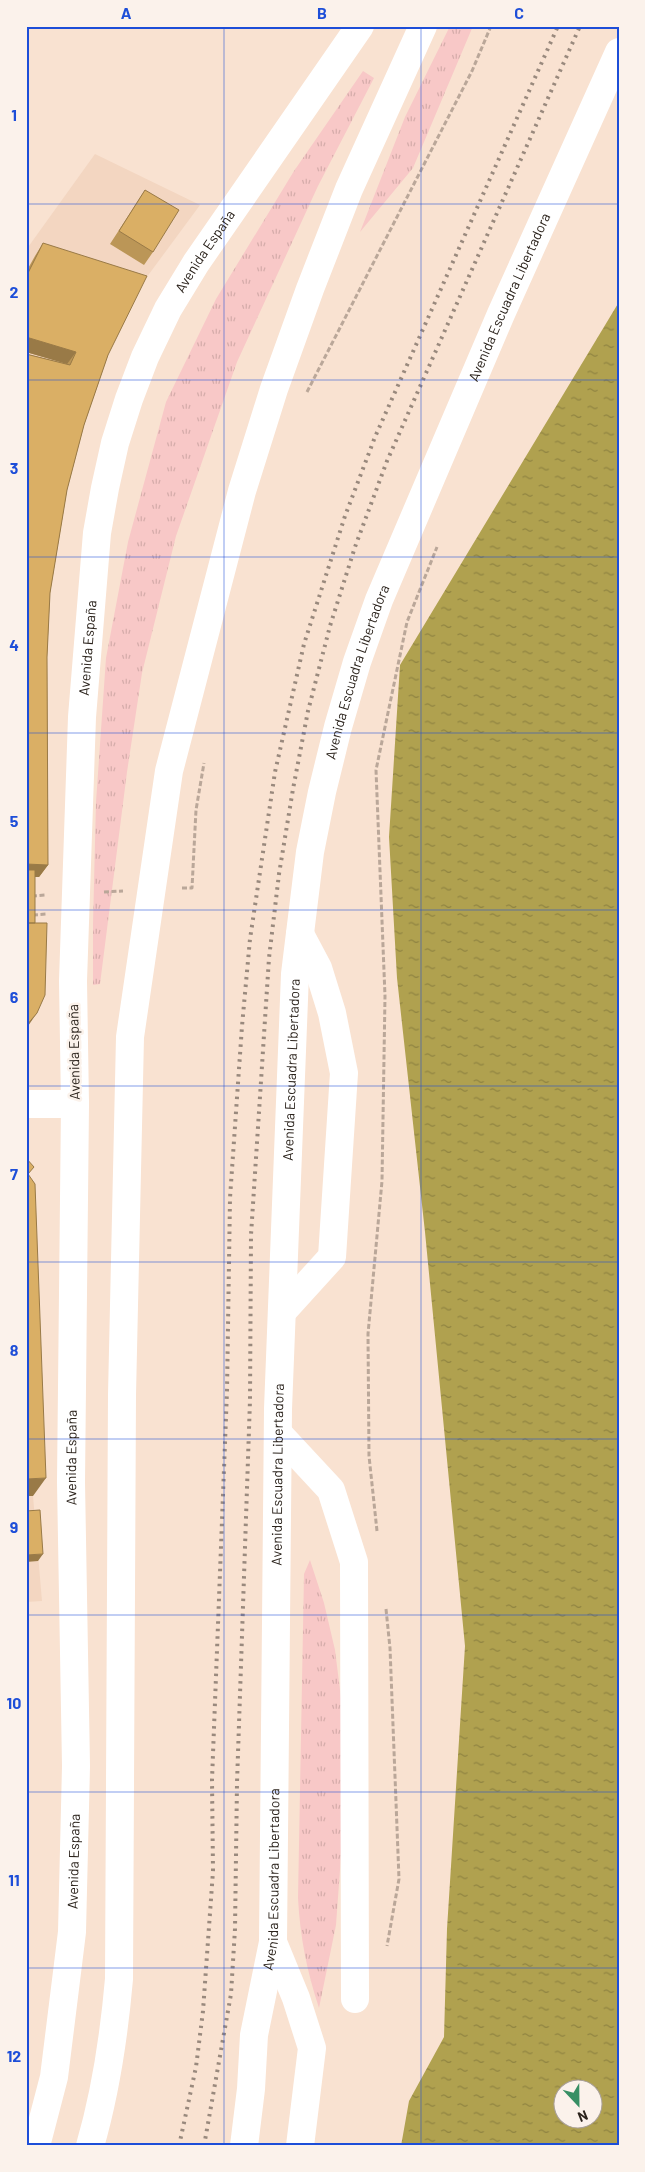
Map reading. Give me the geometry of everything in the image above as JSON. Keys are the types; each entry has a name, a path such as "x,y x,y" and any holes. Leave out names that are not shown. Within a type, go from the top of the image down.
{"main road":[{"name":"Avenida España","path":"36,2146 54,2077 72,1932 76,1766 71,1472 75,1104 73,981 82,717 97,533 115,443 145,357 168,309 196,263 360,26"},
{"path":"90,2146 106,2080 114,2030 119,1979 122,1395 130,1036 168,770 242,492 274,389 349,189 423,26"},
{"name":"Avenida Escuadra Libertadora","path":"244,2146 251,2089 254,2034 273,1942 278,1432 282,1312 295,974 310,852 338,726 376,609 501,314 619,52"},
{"path":"282,1312 332,1257 344,1072 332,1014 318,968 300,934"},
{"path":"26,1104 75,1104"},
{"path":"278,1432 331,1490 354,1562 355,1999"},
{"path":"273,1942 296,1998 312,2048 300,2146"}],"path":[{"path":"302,400 472,72 491,26"},
{"path":"378,1532 369,1456 368,1353 382,1181 385,996 376,770 407,622 439,540"},
{"path":"173,889 192,888 196,810 204,761"},
{"path":"97,893 126,891"},
{"path":"31,896 50,895"},
{"path":"385,1600 390,1648 399,1879 386,1950"}],"shaded area":[{"path":"95,154 200,205 138,289 99,368 75,437 41,606 31,877 37,1008 26,1028 26,250"},
{"path":"26,1299 33,1496 42,1601 26,1602"}],"green space":[{"path":"450,26 473,26 413,168 360,232 405,117"},
{"path":"363,71 374,78 318,186 237,362 176,536 142,673 127,772 100,984 93,985 96,802 106,658 128,542 166,402 216,299 294,171"},
{"path":"310,1560 324,1603 335,1650 341,1698 343,1815 340,1870 336,1925 319,2008 305,1954 300,1927 298,1898 304,1574"}],"water":[{"path":"619,302 619,2146 401,2146 409,2101 444,2037 447,1929 465,1646 425,1232 397,978 389,837 400,665"}],"building":[{"path":"145,190 179,210 153,252 119,231"},
{"path":"43,243 147,276 108,355 84,425 67,490 50,593 47,657 48,865 26,864 26,354 70,365 76,352 26,337 26,277"},
{"path":"26,870 35,870 35,923 26,923"},
{"path":"26,923 47,923 45,995 37,1013 26,1026"},
{"path":"26,1158 34,1167 28,1174 35,1184 46,1478 26,1479"},
{"path":"40,1510 43,1554 26,1555 26,1511"}],"railway":[{"path":"179,2146 196,2067 203,2011 213,1871 212,1780 227,1391 230,1198 242,1026 250,939 275,772 304,644 345,516 375,437 558,26"},
{"path":"204,2146 231,1994 235,1929 237,1783 250,1400 251,1235 269,958 279,874 293,789 308,711 330,626 355,547 387,461 580,26"}]}
